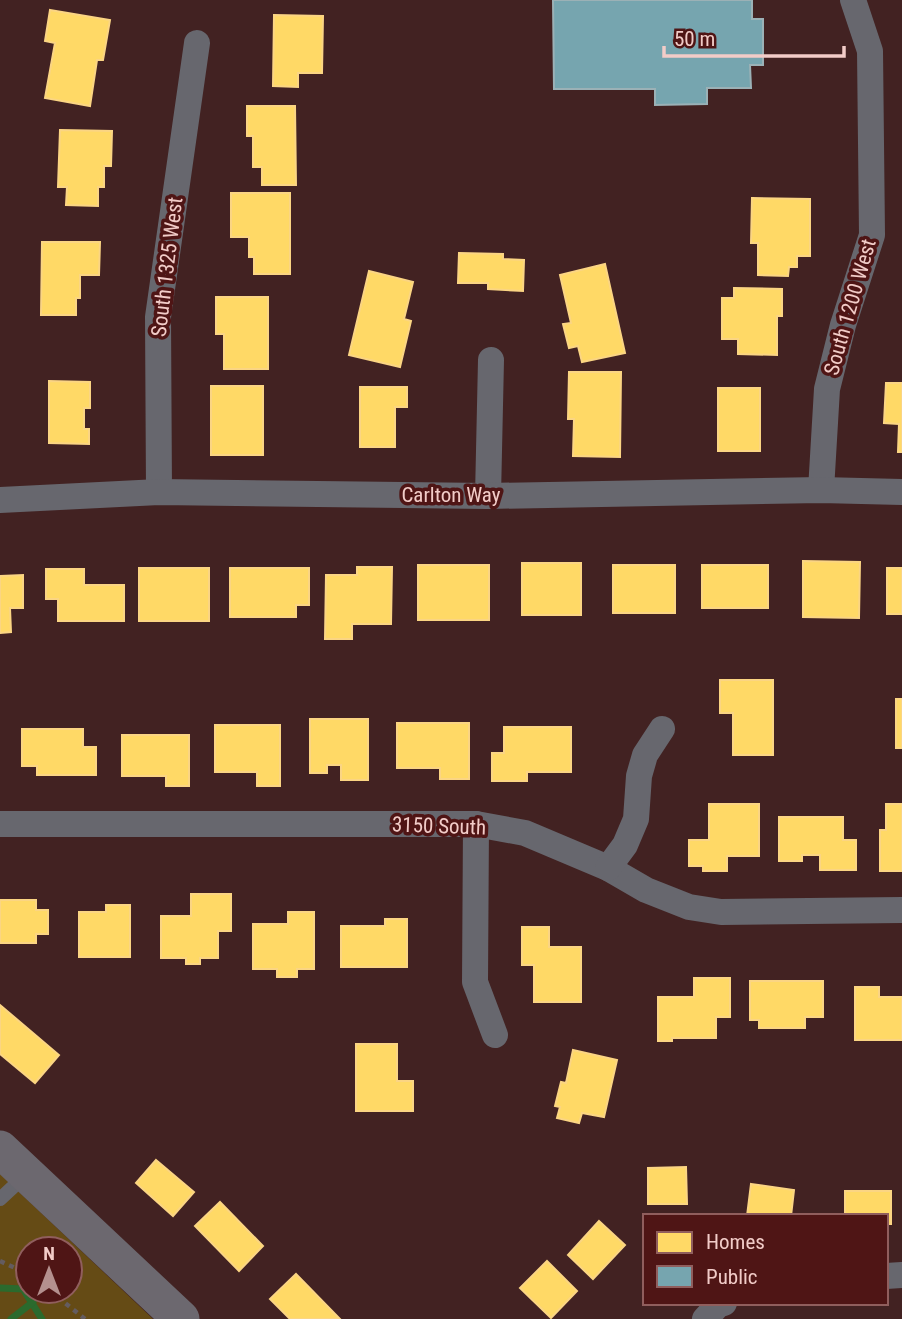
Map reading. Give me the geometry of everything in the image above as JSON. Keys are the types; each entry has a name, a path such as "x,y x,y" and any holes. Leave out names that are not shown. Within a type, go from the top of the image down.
{"main road":[{"path":"0,1149 181,1319"}],"street":[{"name":"South 1200 West","path":"821,490 827,389 843,325 872,235 870,51 853,0"},
{"name":"South 1325 West","path":"159,492 158,317 197,43"},
{"path":"488,496 491,360"},
{"name":"Carlton Way","path":"0,500 159,492 488,496 821,490 902,492"},
{"path":"608,868 625,845 636,819 642,765 645,755 662,729"},
{"name":"3150 South","path":"0,824 476,824 526,833 689,907 721,912 902,910"},
{"path":"476,824 475,982 495,1035"},
{"path":"705,1319 718,1305"}],"lane":[{"path":"0,1199 28,1174"}],"path":[{"path":"68,1305 85,1319"}],"shaded area":[{"path":"0,1174 64,1235 14,1235 14,1305 84,1305 84,1254 153,1319 0,1319"}],"building: Homes":[{"path":"50,10 110,20 103,60 97,60 90,106 45,98 55,43 45,41"},
{"path":"274,15 323,16 322,73 298,73 298,87 273,86"},
{"path":"247,106 295,106 296,185 262,185 262,167 253,167 253,136 247,136"},
{"path":"60,130 112,131 111,166 104,166 104,187 98,187 98,206 66,205 67,187 58,187"},
{"path":"231,193 290,193 290,274 254,274 254,257 249,257 249,237 231,237"},
{"path":"752,198 810,199 810,256 797,256 797,267 789,267 788,276 758,275 758,243 751,243"},
{"path":"42,242 100,242 99,275 80,275 80,298 76,298 76,315 41,315"},
{"path":"459,253 503,254 503,259 524,260 523,291 488,289 488,283 458,283"},
{"path":"605,264 625,353 582,362 578,346 569,348 563,324 571,323 560,275"},
{"path":"369,271 413,282 404,319 411,321 400,367 349,355"},
{"path":"734,288 782,289 782,316 777,316 777,355 738,354 738,339 722,339 722,298 734,298"},
{"path":"216,297 268,297 268,369 224,369 224,334 216,334"},
{"path":"569,372 621,372 620,457 573,456 574,419 568,419"},
{"path":"49,381 90,382 90,408 84,408 84,429 89,429 89,444 49,443"},
{"path":"886,383 902,383 902,452 898,452 899,424 884,423"},
{"path":"211,386 263,386 263,455 211,455"},
{"path":"360,387 407,387 407,407 395,407 395,447 360,447"},
{"path":"718,388 760,388 760,451 718,451"},
{"path":"803,561 860,562 859,618 803,617"},
{"path":"522,563 581,563 581,615 522,615"},
{"path":"418,565 489,565 489,620 418,620"},
{"path":"613,565 675,565 675,613 613,613"},
{"path":"702,565 768,565 768,608 702,608"},
{"path":"357,567 392,567 391,624 352,624 352,639 325,639 326,575 357,575"},
{"path":"139,568 209,568 209,621 139,621"},
{"path":"230,568 309,568 309,605 296,605 296,617 230,617"},
{"path":"887,568 902,568 902,614 887,614"},
{"path":"46,569 84,569 84,585 124,585 124,621 58,621 58,599 46,599"},
{"path":"23,575 23,608 10,608 11,632 0,633 0,576"},
{"path":"720,680 773,680 773,755 733,755 733,713 720,713"},
{"path":"896,699 902,699 902,748 896,748"},
{"path":"310,719 368,719 368,780 341,780 341,765 327,765 327,773 310,773"},
{"path":"397,723 469,723 469,779 440,779 440,768 397,768"},
{"path":"215,725 280,725 280,786 257,786 257,772 215,772"},
{"path":"504,727 571,727 571,772 527,772 527,781 492,781 492,753 504,753"},
{"path":"22,729 83,729 83,747 96,747 96,775 37,775 37,766 22,766"},
{"path":"122,735 189,735 189,786 166,786 166,776 122,776"},
{"path":"709,804 759,804 759,856 727,856 727,871 703,871 703,866 689,866 689,840 709,840"},
{"path":"886,804 902,804 902,871 880,871 880,830 886,830"},
{"path":"779,817 843,817 843,840 856,840 856,870 820,870 820,855 802,855 802,861 779,861"},
{"path":"191,894 231,894 231,931 218,931 218,958 200,958 200,964 186,964 186,958 161,958 161,916 191,916"},
{"path":"0,900 36,900 36,910 48,910 48,934 36,934 36,943 0,943"},
{"path":"106,905 130,905 130,957 79,957 79,912 106,912"},
{"path":"288,912 314,912 314,969 297,969 297,977 277,977 277,969 253,969 253,924 288,924"},
{"path":"385,919 407,919 407,967 341,967 341,926 385,926"},
{"path":"522,927 549,927 549,947 581,947 581,1002 534,1002 534,965 522,965"},
{"path":"694,978 730,978 730,1017 716,1017 716,1038 672,1038 672,1041 658,1041 658,997 694,997"},
{"path":"750,981 823,981 823,1017 805,1017 805,1028 759,1028 759,1020 750,1020"},
{"path":"855,987 879,987 879,997 902,997 902,1040 855,1040"},
{"path":"0,1005 59,1055 35,1083 0,1054"},
{"path":"356,1044 397,1044 397,1081 413,1081 413,1111 356,1111"},
{"path":"573,1050 617,1060 604,1117 582,1113 579,1123 557,1118 560,1107 555,1106 561,1082 566,1083"},
{"path":"156,1160 194,1192 173,1216 136,1183"},
{"path":"686,1167 687,1204 648,1204 648,1168"},
{"path":"751,1184 794,1190 791,1214 747,1214"},
{"path":"845,1191 891,1191 891,1224 888,1224 888,1214 845,1214"},
{"path":"220,1202 263,1246 239,1271 195,1226"},
{"path":"599,1221 625,1245 593,1279 568,1255"},
{"path":"547,1261 577,1291 551,1318 520,1288"},
{"path":"296,1274 340,1319 290,1319 270,1299"}],"building: Public":[{"path":"553,0 752,0 752,19 763,19 763,65 750,65 751,88 707,88 707,104 655,105 655,89 554,89"}],"waterway":[{"path":"0,1288 23,1289 42,1319"},
{"path":"11,1319 29,1305"}]}
